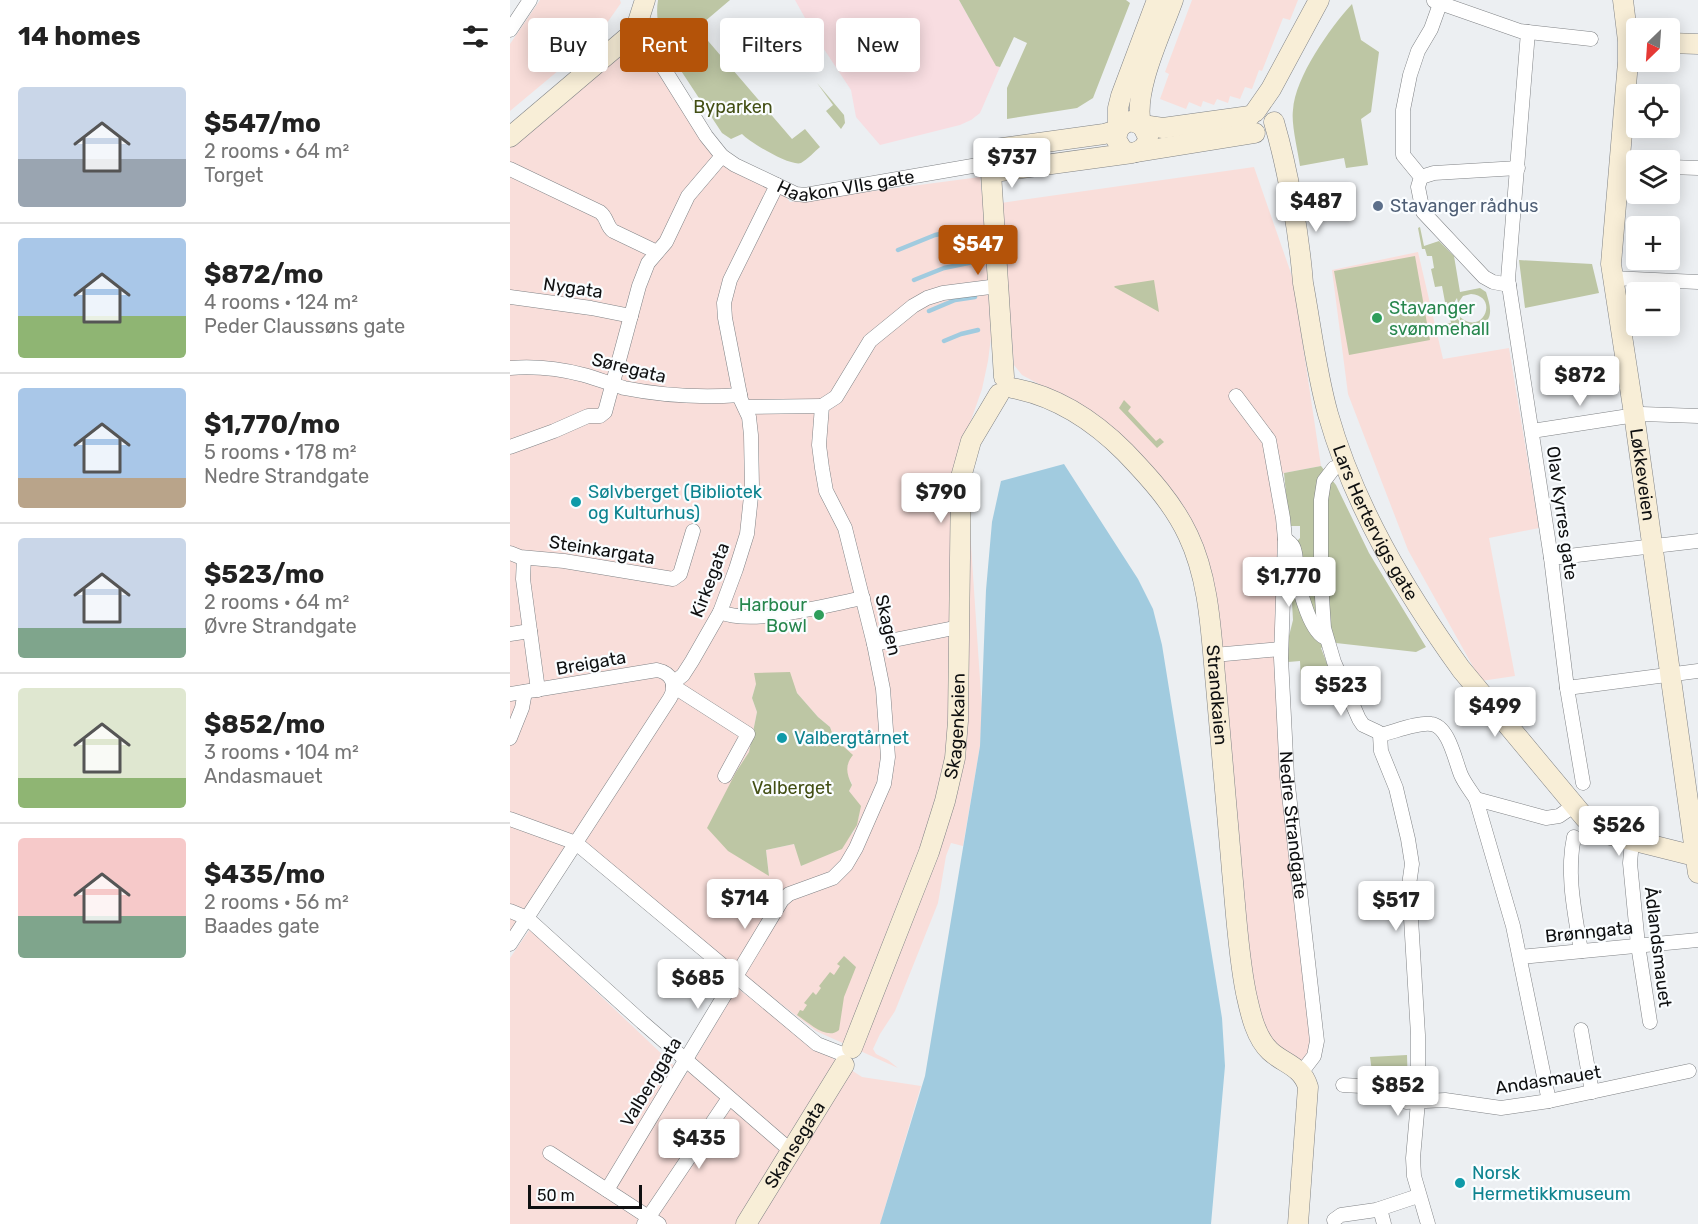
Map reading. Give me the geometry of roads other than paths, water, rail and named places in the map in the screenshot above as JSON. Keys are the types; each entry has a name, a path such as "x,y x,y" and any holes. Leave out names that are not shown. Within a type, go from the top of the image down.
{"street":[{"path":"510,30 530,0"},
{"path":"639,18 645,0"},
{"path":"1157,0 1118,108 1117,144 1123,151 1135,153 1147,142 1147,132 1139,114 1143,86 1173,0"},
{"path":"1118,129 1121,125 1131,121 1163,128 1261,122 1283,94 1295,46 1308,17 1319,0"},
{"name":"Løkkeveien","path":"1623,0 1627,18"},
{"name":"Løkkeveien","path":"1634,18 1635,0"},
{"path":"1421,177 1403,155 1404,103 1414,61 1429,33 1437,2 1528,32 1591,39"},
{"name":"Olav Kyrres gate","path":"1528,32 1509,285 1551,558 1567,688 1583,783"},
{"path":"1680,43 1698,44"},
{"path":"510,137 620,44"},
{"path":"510,447 564,428 588,416 602,415 607,407 646,266 666,242 685,200 722,156 711,143 667,72"},
{"name":"Løkkeveien","path":"1629,150 1631,72"},
{"name":"Haakon VIIs gate","path":"722,156 735,165 780,187 805,195 988,165 1135,153 1261,122"},
{"name":"Lars Hertervigs gate","path":"1261,122 1289,189 1324,400 1343,460 1362,505 1385,549 1464,673 1596,828 1607,834 1697,864"},
{"name":"Haakon VIIs gate","path":"988,165 1118,129"},
{"path":"988,165 1005,386"},
{"path":"1680,167 1698,168"},
{"path":"1421,177 1434,173 1518,168"},
{"path":"510,169 600,212 606,218 611,230 657,252"},
{"name":"Løkkeveien","path":"1626,176 1611,248 1612,278 1634,414 1670,675 1693,800 1697,864"},
{"path":"1421,177 1418,187 1423,212 1484,277 1493,282 1509,285"},
{"name":"Kirkegata","path":"510,944 670,698 673,684 683,675 692,661 720,612 742,551 751,502 753,468 751,435 749,417 743,401 725,318 726,293 730,280 780,187"},
{"path":"1612,278 1698,282"},
{"path":"822,406 836,397 863,352 876,336 913,306 927,298 951,291 998,286"},
{"name":"Nygata","path":"510,297 631,315"},
{"name":"Søregata","path":"510,368 540,368 579,374 670,396 822,406"},
{"name":"Skagenkaien","path":"845,1055 922,872 945,801 955,758 958,721 961,477 971,441 1005,386"},
{"name":"Strandkaien","path":"1005,386 1053,401 1087,420 1119,447 1162,493 1185,528 1196,556 1204,588 1214,656 1237,922 1246,995 1263,1043 1300,1073"},
{"name":"Nedre Strandgate","path":"1236,396 1269,440 1285,539 1281,649 1288,788 1317,1033 1317,1047 1314,1056 1300,1073"},
{"name":"Skagen","path":"782,900 789,894 830,880 839,873 856,848 884,784 888,757 883,689 874,644 845,528 826,491 819,445 822,406"},
{"path":"1532,431 1634,414 1698,417"},
{"path":"1334,468 1324,481 1321,582 1326,638 1338,674 1360,722 1380,735 1426,723 1438,725 1446,734 1460,772 1476,799 1505,898 1520,957 1533,1031 1549,1101"},
{"name":"Steinkargata","path":"510,566 524,558 564,561 673,579 680,574 693,531"},
{"path":"1285,539 1294,549 1297,576 1308,613 1318,634 1326,638"},
{"path":"1551,558 1698,541"},
{"path":"510,553 524,558 523,579 530,631 531,691 510,738"},
{"path":"720,612 745,617 762,617 863,598"},
{"path":"874,644 959,627"},
{"path":"510,634 530,631"},
{"path":"1214,656 1281,649"},
{"name":"Breigata","path":"510,694 654,670 667,674 673,684"},
{"path":"1567,688 1698,671"},
{"path":"673,684 748,734 725,776"},
{"path":"1380,735 1381,751 1396,788 1412,864 1409,885 1418,1035 1418,1102 1413,1158 1418,1196 1426,1212 1428,1224"},
{"path":"1476,799 1546,818 1559,816 1575,805"},
{"path":"510,819 576,843 817,1044 845,1055"},
{"path":"1574,837 1570,854 1572,893 1581,951"},
{"name":"Ådlandsmauet","path":"1632,841 1630,863 1638,945 1650,1022"},
{"name":"Valberggata","path":"607,1190 782,900"},
{"path":"510,911 527,918 685,1060 790,1150"},
{"name":"Brønngata","path":"1520,957 1698,940"},
{"path":"1581,1030 1592,1092"},
{"name":"Skansegata","path":"746,1224 845,1055"},
{"name":"Andasmauet","path":"1343,1085 1361,1086 1403,1102 1445,1100 1501,1108 1549,1101 1689,1071"},
{"path":"1298,1224 1309,1091 1300,1073"},
{"path":"550,1153 607,1190 650,1222 729,1098"},
{"path":"1334,1220 1341,1215 1380,1209 1418,1196"},
{"path":"1380,1209 1384,1224"}],"water":[{"path":"1064,464 1138,579 1153,609 1162,645 1222,1018 1225,1066 1211,1224 880,1224 925,1076 980,746 986,590 992,522 1001,481"}],"waterway":[{"path":"898,250 935,235 971,228"},
{"path":"914,280 944,268 973,262"},
{"path":"929,311 955,300 975,297"},
{"path":"944,341 978,330"}],"place":[{"name":"Stavanger rådhus","path":"1378,206"},
{"name":"Stavanger svømmehall","path":"1377,318"},
{"name":"Sølvberget (Bibliotek og Kulturhus)","path":"576,502"},
{"name":"Harbour Bowl","path":"819,615"},
{"name":"Valbergtårnet","path":"782,738"},
{"name":"Norsk Hermetikkmuseum","path":"1460,1183"}],"park label":[{"name":"Byparken","path":"733,107"},
{"name":"Valberget","path":"792,788"}]}
